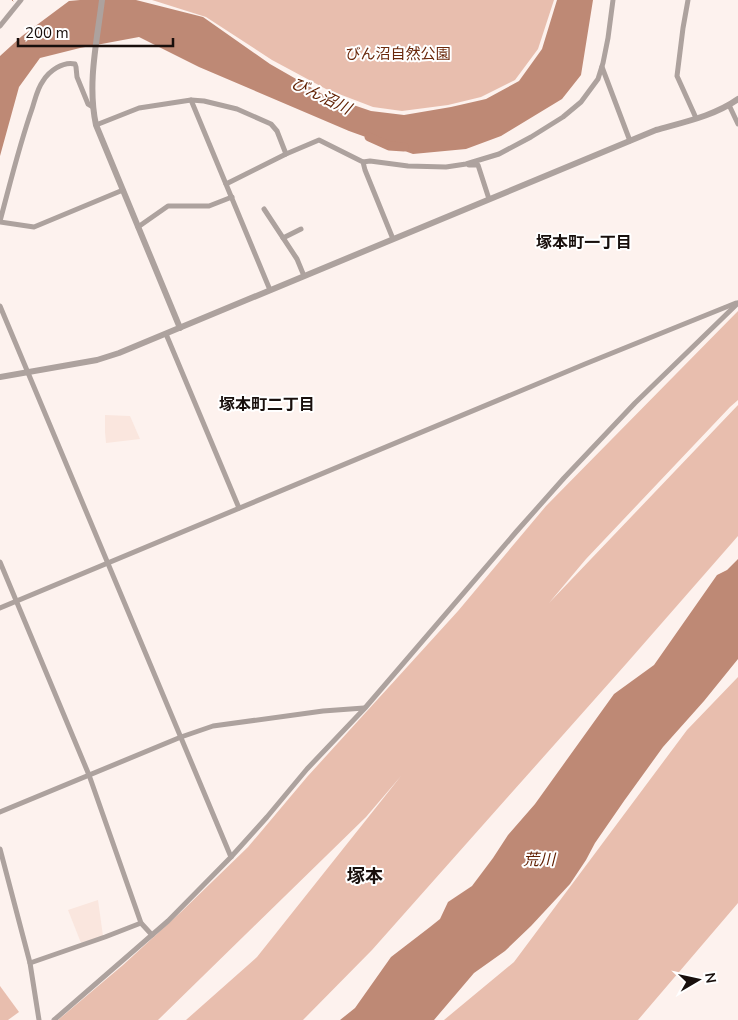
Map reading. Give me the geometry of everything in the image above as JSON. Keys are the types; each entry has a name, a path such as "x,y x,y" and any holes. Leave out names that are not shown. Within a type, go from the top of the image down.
{"street":[{"path":"0,26 21,0"},
{"path":"102,0 92,83 96,125 180,328"},
{"path":"226,184 319,140 363,162 370,161 408,166 466,164 499,154 563,117 581,102 591,89 598,79 602,66 613,0"},
{"path":"688,0 677,76 696,118"},
{"path":"93,107 88,104 77,77 75,64 60,66 45,78 38,90 19,148 0,222 34,227 123,190"},
{"path":"602,66 630,141"},
{"path":"0,377 104,358 126,350 656,130 696,118 729,105 738,99"},
{"path":"96,125 139,108 191,100 204,101 237,109 271,124 277,131 286,154"},
{"path":"191,100 270,290"},
{"path":"729,105 738,124"},
{"path":"363,162 393,239"},
{"path":"466,164 478,166 489,199"},
{"path":"138,227 168,206 209,206 232,197"},
{"path":"264,210 297,259 304,276"},
{"path":"284,238 301,229"},
{"path":"0,608 738,302"},
{"path":"54,1020 168,921 230,857 267,817 307,769 365,708 516,532 598,442 738,302"},
{"path":"0,306 230,857"},
{"path":"166,334 238,508"},
{"path":"0,562 89,775 141,923 152,935"},
{"path":"0,812 180,737 213,726 317,712 365,708"},
{"path":"0,849 30,963 39,1020"},
{"path":"30,963 141,923"}],"shaded area":[{"path":"105,415 130,416 140,439 106,443"},
{"path":"98,900 103,936 81,943 68,910"}],"green space":[{"name":"びん沼自然公園","path":"152,0 554,0 538,49 515,80 481,97 448,105 402,111 373,107 326,89 272,60 206,17"},
{"path":"738,311 738,400 586,559 549,603 738,405 738,536 372,950 303,1020 186,1020 257,957 401,776 366,817 158,1020 58,1020 123,965 248,847 307,777 458,611 546,506"},
{"path":"738,677 738,903 638,1020 444,1020 514,962 687,730"},
{"path":"0,986 19,1012 8,1020 0,1020"}],"water":[{"path":"136,0 203,17 270,64 324,95 371,111 404,115 486,99 519,81 542,49 557,0 593,0 581,75 562,99 501,136 466,149 413,154 349,131 199,67 139,37 40,58 19,87 0,156 0,56 22,36 69,1"},
{"name":"荒川","path":"738,559 738,659 663,747 595,843 570,884 505,951 474,973 434,1020 340,1020 355,1008 391,957 440,919 448,902 472,886 508,835 535,804 614,694 654,665 717,575 727,570"}],"waterway":[{"name":"びん沼川","path":"369,137 389,146 404,147"}],"district":[{"name":"塚本町一丁目","path":"584,243"},
{"name":"塚本町二丁目","path":"267,405"},
{"name":"塚本","path":"365,876"}]}
